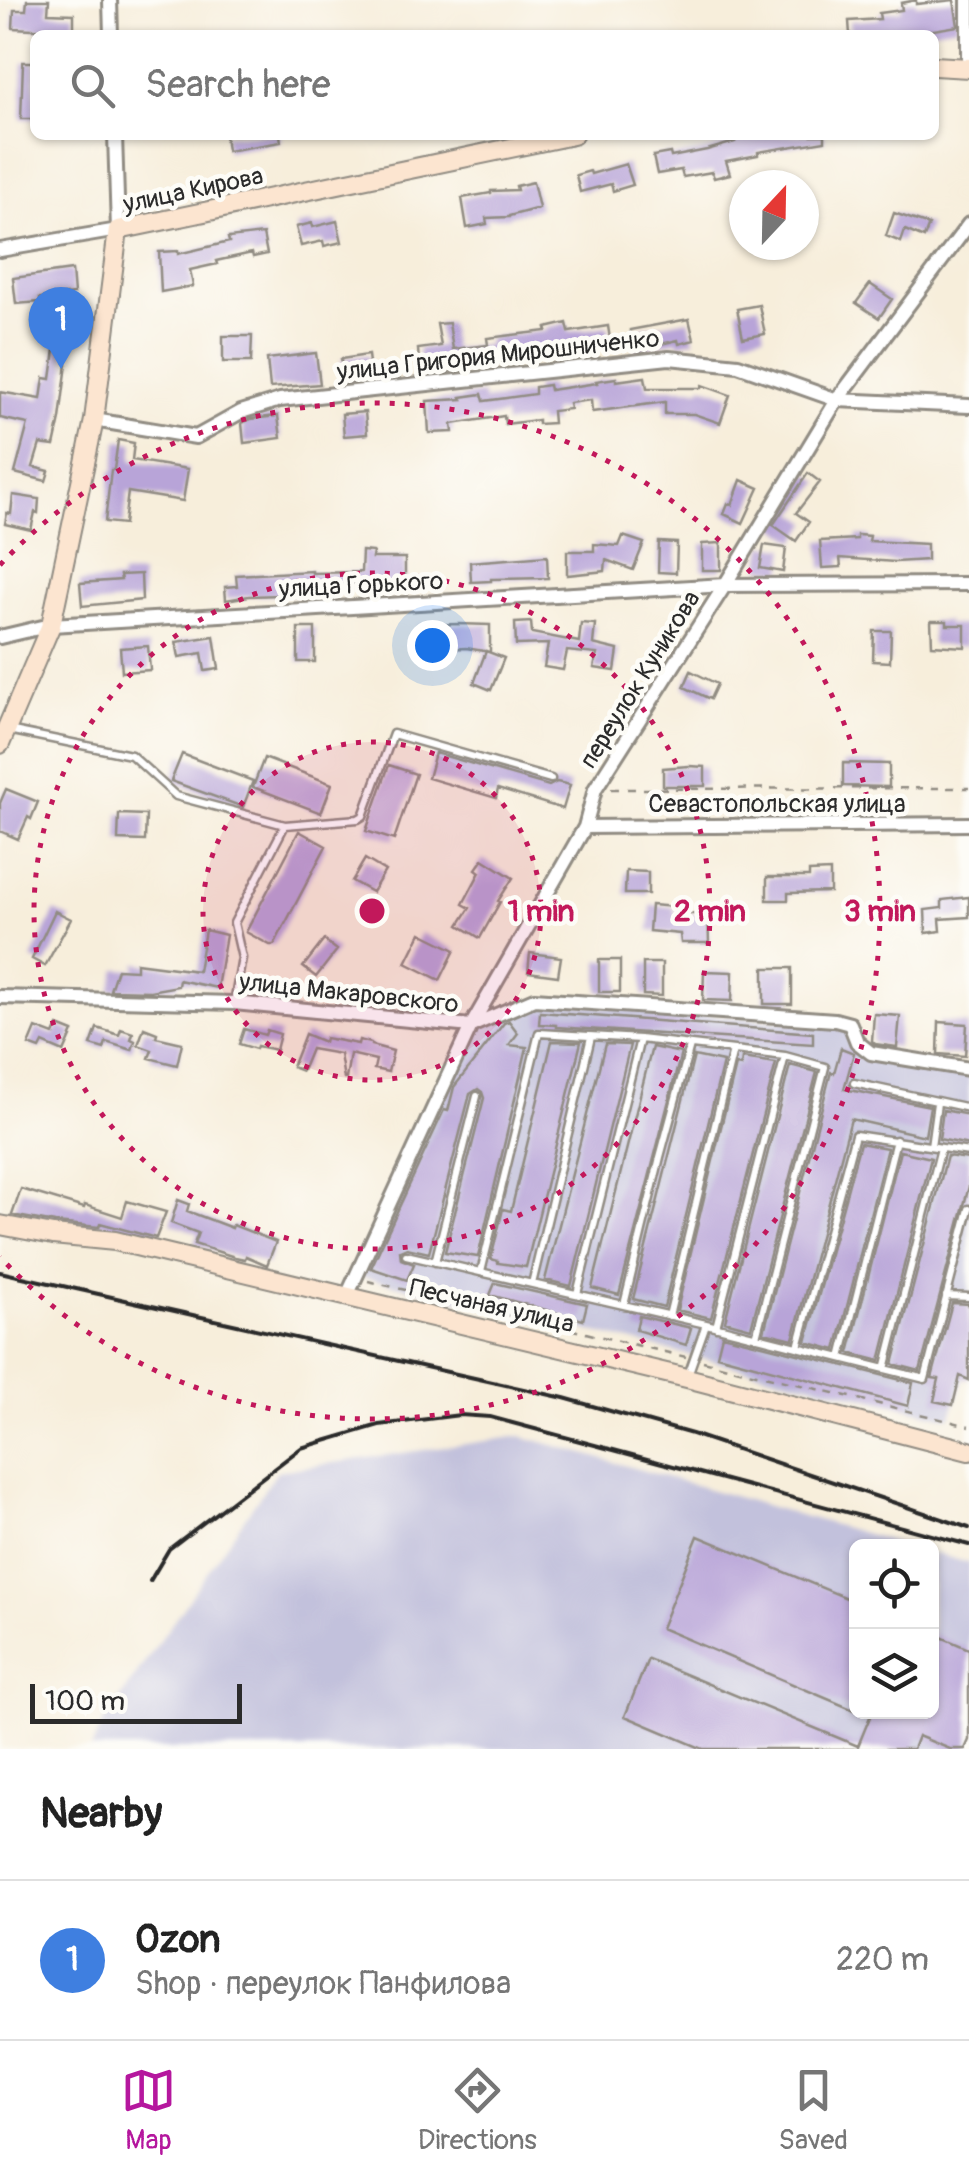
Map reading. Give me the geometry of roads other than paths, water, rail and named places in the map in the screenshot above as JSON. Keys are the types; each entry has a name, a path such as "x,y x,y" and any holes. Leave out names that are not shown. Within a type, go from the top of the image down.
{"street":[{"path":"110,0 111,30"},
{"path":"939,66 968,67 968,0"},
{"path":"4,737 50,625 94,420 118,230 114,140"},
{"name":"улица Кирова","path":"0,250 118,230 548,140"},
{"name":"переулок Куникова","path":"347,1296 471,1026 584,827 595,789 837,400 969,224"},
{"name":"улица Григория Мирошниченко","path":"94,420 196,436 241,412 280,400 669,358 738,364 837,400 969,406"},
{"name":"улица Горького","path":"0,637 50,625 725,585 969,584"},
{"name":"Севастопольская улица","path":"584,827 969,824"},
{"name":"улица Макаровского","path":"0,997 234,1002 471,1026 534,999 835,1020 850,1024 857,1042 872,1052 969,1068"},
{"name":"Песчаная улица","path":"0,1225 115,1241 687,1378 969,1451"}],"lane":[{"path":"4,737 131,756 176,796 285,825 364,816 393,734 551,779"},
{"path":"234,1002 242,958 234,923 285,825"},
{"path":"481,1272 538,1033 640,1039 785,1056 825,1066 756,1337"},
{"path":"532,1284 591,1037"},
{"path":"577,1294 640,1039"},
{"path":"624,1306 690,1046"},
{"path":"669,1316 733,1049"},
{"path":"716,1327 785,1056"},
{"path":"854,1084 969,1108"},
{"path":"435,1262 477,1096"},
{"path":"931,1146 936,1103"},
{"path":"798,1347 855,1135 969,1152"},
{"path":"841,1358 896,1140"},
{"path":"885,1370 941,1147"},
{"path":"406,1255 925,1379 969,1209"},
{"path":"946,1296 969,1297"},
{"path":"687,1378 706,1324"}],"railway":[{"path":"0,1272 564,1398 692,1434 969,1528"},
{"path":"150,1581 169,1549 301,1448 379,1425 460,1415 490,1417 969,1545"}],"place":[{"name":"Ozon","path":"61,369"}]}
